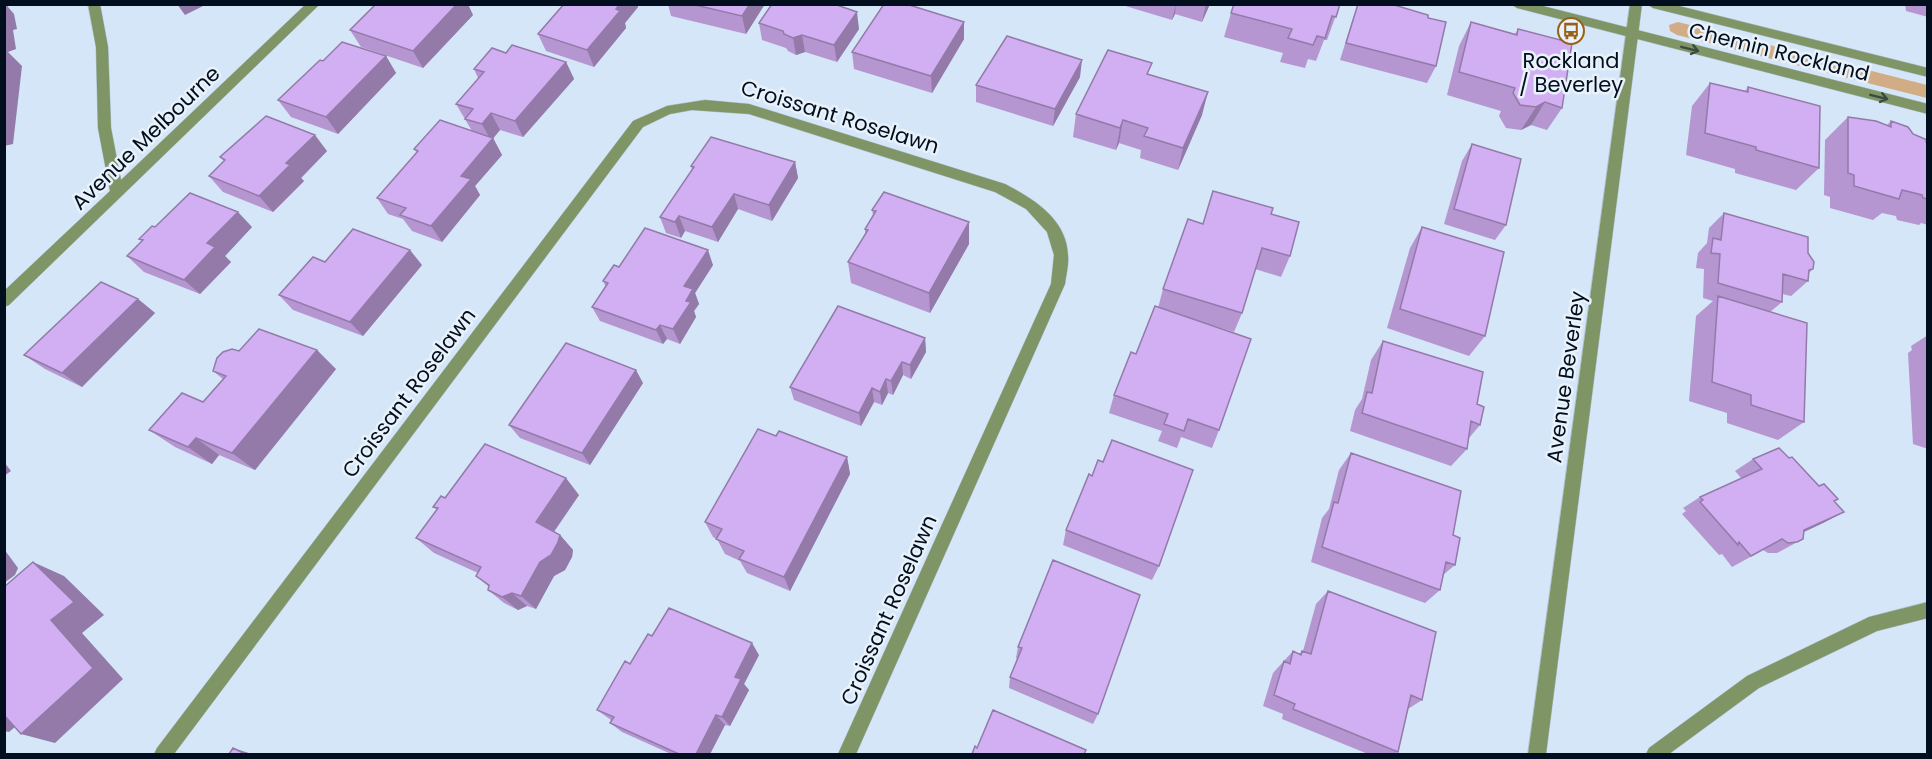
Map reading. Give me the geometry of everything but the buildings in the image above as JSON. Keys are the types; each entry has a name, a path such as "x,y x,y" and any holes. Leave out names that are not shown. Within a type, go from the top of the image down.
{"street":[{"path":"94,4 104,54 105,123 117,192"},
{"name":"Avenue Melbourne","path":"4,301 315,4"},
{"name":"Chemin Rockland","path":"1517,4 1928,110"},
{"name":"Avenue Beverley","path":"1537,754 1636,4"},
{"name":"Chemin Rockland","path":"1653,4 1928,73"},
{"name":"Croissant Roselawn","path":"163,754 638,124 658,112 684,104 714,104 749,109 1000,188 1032,204 1052,224 1062,252 1058,284 847,754"},
{"path":"1654,754 1753,682 1875,623 1928,610"}],"shaded area":[{"path":"1678,22 1927,85 1927,98 1677,35 1670,31 1669,25"}],"place":[{"name":"Rockland / Beverley","path":"1571,31"}]}
